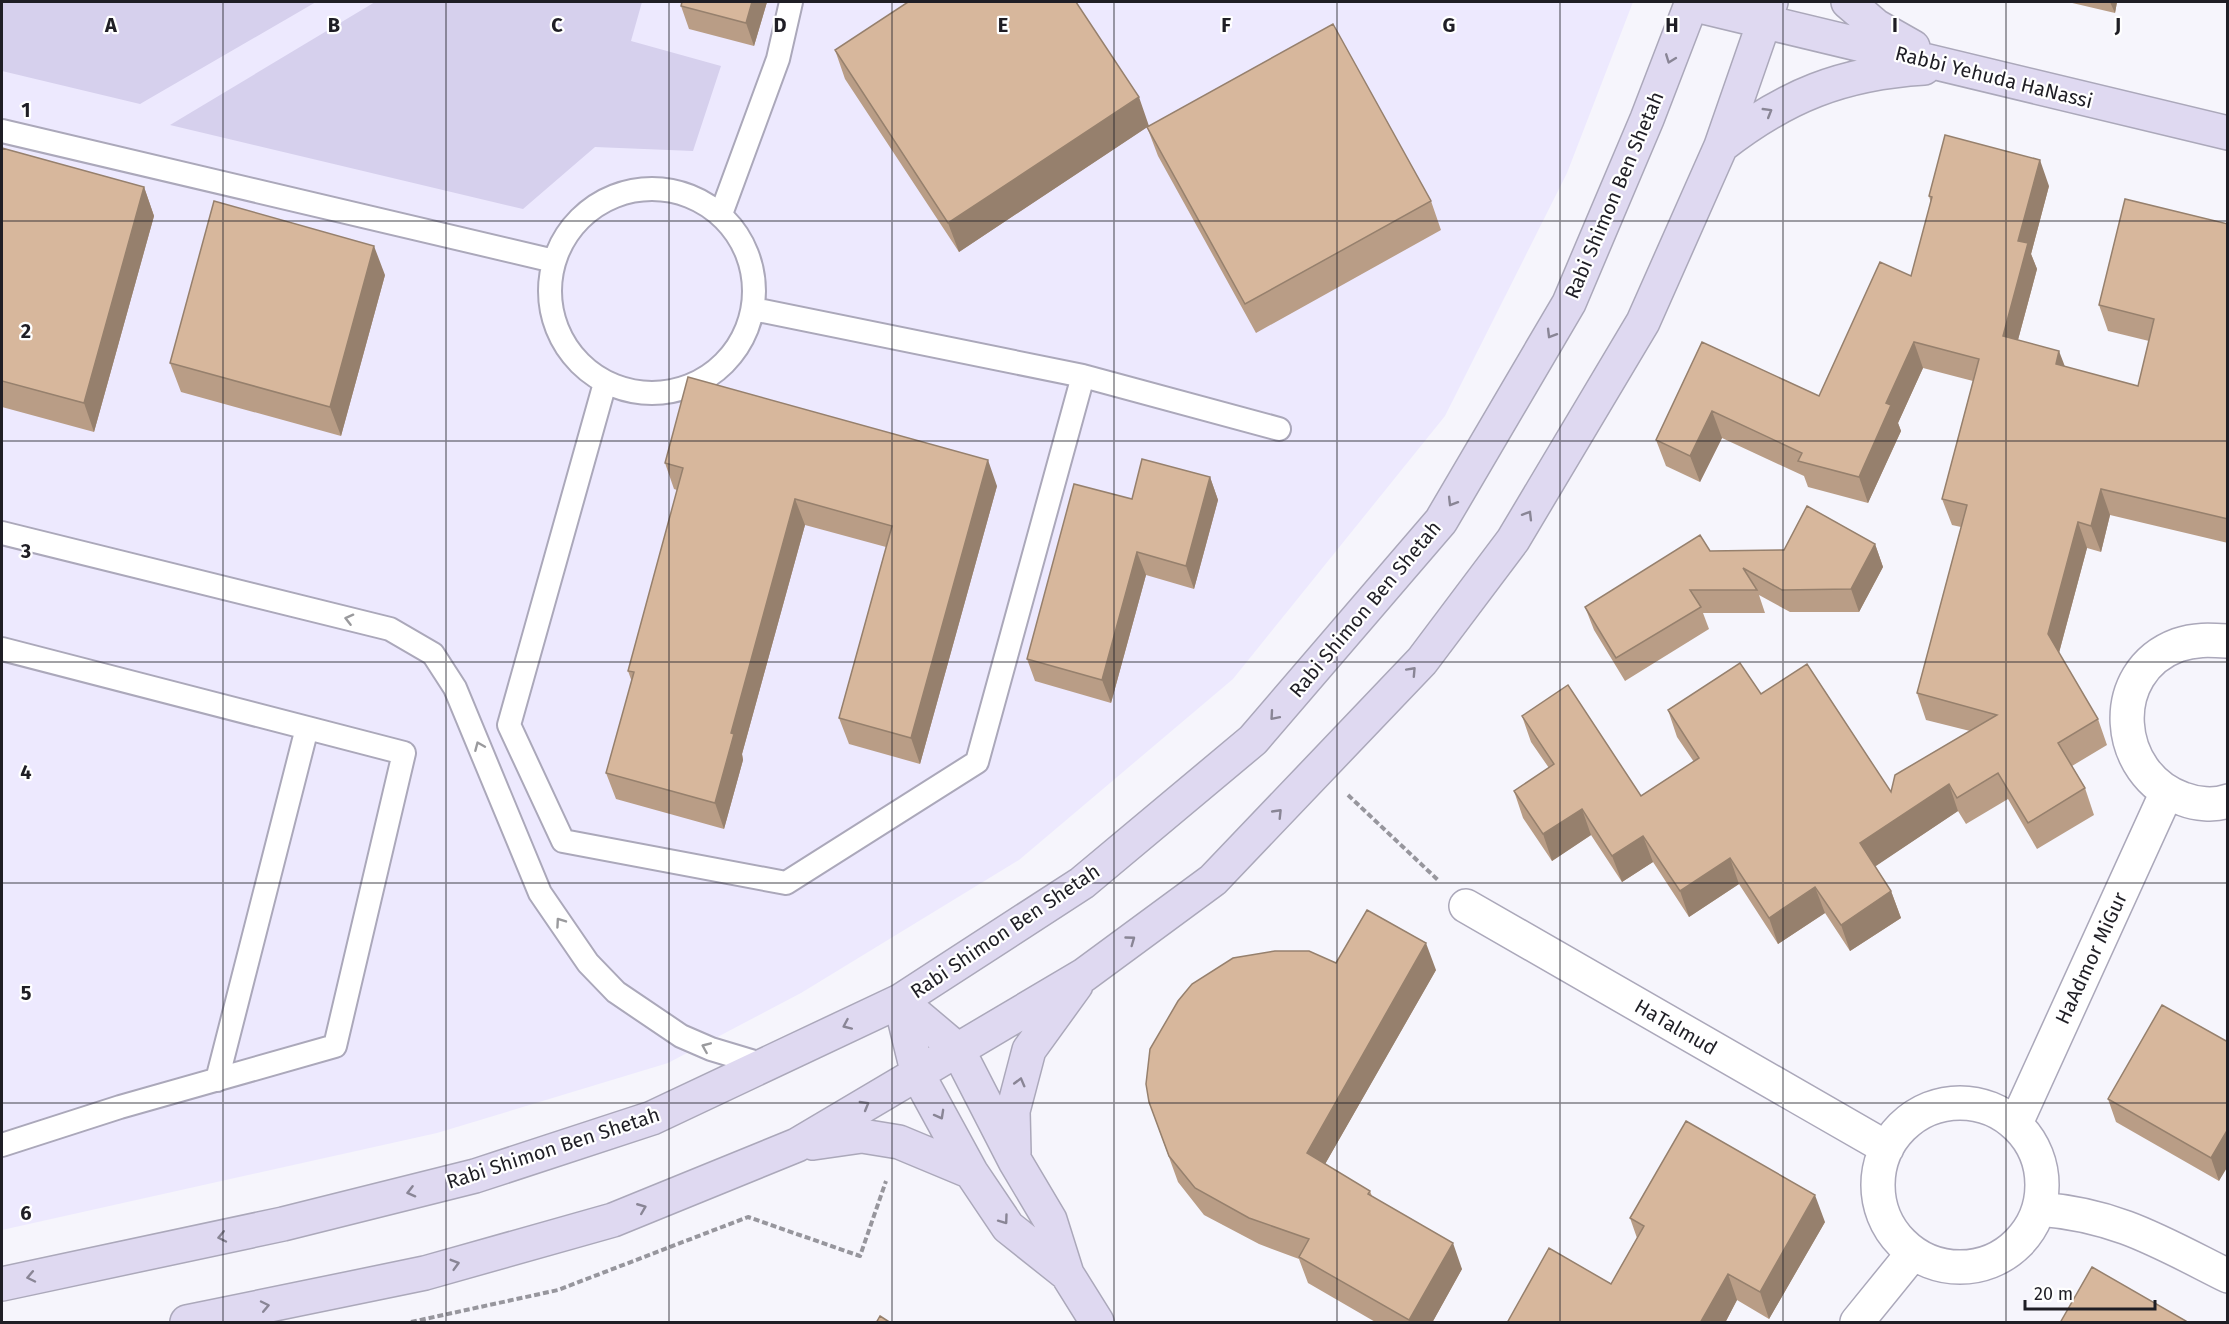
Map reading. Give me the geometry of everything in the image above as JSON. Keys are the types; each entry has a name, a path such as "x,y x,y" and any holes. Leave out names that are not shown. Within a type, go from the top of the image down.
{"street":[{"path":"1848,2 1876,26 1953,67"},
{"name":"Rabbi Yehuda HaNassi","path":"1692,3 1768,12 1953,67 2228,134"},
{"name":"Rabi Shimon Ben Shetah","path":"2,1284 283,1224 475,1176 652,1118 761,1064 900,1001 1082,883 1253,740 1441,521 1569,303 1647,119 1692,3"},
{"path":"187,1323 425,1273 613,1220 797,1145 1084,975 1213,880 1422,662 1513,540 1643,322 1721,146 1768,12"},
{"path":"1721,146 1753,121 1784,102 1823,87 1867,74 1953,67"},
{"path":"2228,641 2203,639 2177,645 2155,659 2138,679 2128,703 2126,729 2133,754 2146,777 2166,794 2193,803 2228,801"},
{"name":"HaAdmor MiGur","path":"2016,1123 2166,794"},
{"name":"HaTalmud","path":"1466,906 1887,1148"},
{"path":"1015,1161 1013,1111 1029,1050 1084,975"},
{"path":"900,1001 958,1050 1015,1161 1050,1220 1067,1274 1097,1323"},
{"path":"900,1001 918,1075 971,1172 1008,1227 1067,1274"},
{"path":"1956,1102 1977,1104 1997,1111 2016,1123 2028,1137 2042,1172 2043,1191 2039,1209 2030,1229 2016,1246 1997,1259 1976,1266 1954,1267 1933,1263 1913,1253 1896,1237 1884,1216 1878,1193 1879,1170 1887,1148 1899,1130 1915,1115 1934,1106 1956,1102"},
{"path":"797,1145 862,1136 899,1142 971,1172"},
{"path":"2039,1209 2079,1212 2111,1221 2143,1233 2228,1276"},
{"path":"1857,1323 1913,1253"}],"lane":[{"path":"721,214 778,59 791,2"},
{"path":"2,131 554,261"},
{"path":"659,188 693,196 721,214 742,242 754,274 753,309 743,339 724,365 698,384 668,393 635,393 605,383 577,361 557,332 549,297 554,261 569,230 594,206 625,192 659,188"},
{"path":"753,309 1083,376 1279,429"},
{"path":"605,383 509,724 563,841 786,884 977,762 1083,376"},
{"path":"2,533 390,629 433,654 455,688 540,893 588,963 616,992 681,1036 711,1049 761,1064"},
{"path":"2,649 404,753 335,1046 2,1145"},
{"path":"217,1080 307,728"}],"path":[{"path":"1321,769 1466,906"},
{"path":"411,1323 558,1290 748,1217 860,1256 899,1142"}],"shaded area":[{"path":"2,2 1633,2 1567,173 1445,416 1233,679 1019,860 801,993 668,1063 437,1133 2,1230"},
{"path":"2,2 316,2 140,104 2,71"},
{"path":"375,2 642,2 631,41 721,66 693,151 595,147 523,209 170,125"}],"building":[{"path":"682,2 752,2 746,23 681,6"},
{"path":"908,2 1076,2 1139,97 948,223 835,50"},
{"path":"1333,24 1431,201 1245,304 1147,127"},
{"path":"1945,135 2040,160 2018,241 2028,243 2003,336 2059,351 2056,364 2138,386 2154,319 2099,305 2125,199 2228,224 2228,519 2101,489 2091,526 2078,522 2048,634 2098,719 2058,743 2085,788 2028,823 1998,773 1957,798 1949,784 1860,843 1891,891 1841,925 1815,887 1769,918 1730,858 1680,891 1643,836 1612,856 1582,809 1543,834 1514,791 1554,764 1522,716 1568,685 1641,796 1699,758 1668,710 1740,663 1761,694 1807,664 1891,792 1895,775 1997,715 1917,693 1967,505 1942,499 1979,359 1914,342 1886,403 1891,405 1859,477 1798,461 1802,453 1712,411 1690,456 1656,440 1702,342 1819,396 1880,262 1911,276 1932,197 1929,196"},
{"path":"2,148 144,187 84,403 2,381"},
{"path":"214,201 374,246 330,407 170,363"},
{"path":"688,377 988,460 911,738 839,718 892,526 795,499 731,733 734,734 715,803 606,773 634,672 628,671 683,468 665,463"},
{"path":"1142,459 1210,477 1186,566 1137,552 1102,680 1027,659 1074,484 1132,499"},
{"path":"1807,506 1875,544 1851,589 1782,590 1743,568 1757,590 1690,590 1701,607 1616,658 1585,607 1700,535 1710,551 1784,550"},
{"path":"1367,910 1426,943 1307,1153 1370,1191 1368,1194 1453,1243 1409,1320 1299,1257 1309,1239 1249,1218 1195,1188 1169,1156 1149,1102 1146,1084 1150,1049 1178,1001 1192,984 1233,958 1275,951 1309,951 1336,963"},
{"path":"2162,1005 2228,1042 2228,1129 2211,1158 2108,1099"},
{"path":"1686,1121 1815,1195 1760,1292 1728,1274 1700,1323 1507,1323 1549,1248 1611,1284 1644,1226 1630,1218"},
{"path":"2092,1267 2186,1321 2185,1323 2060,1323"},
{"path":"880,1316 891,1323 876,1323"}]}
